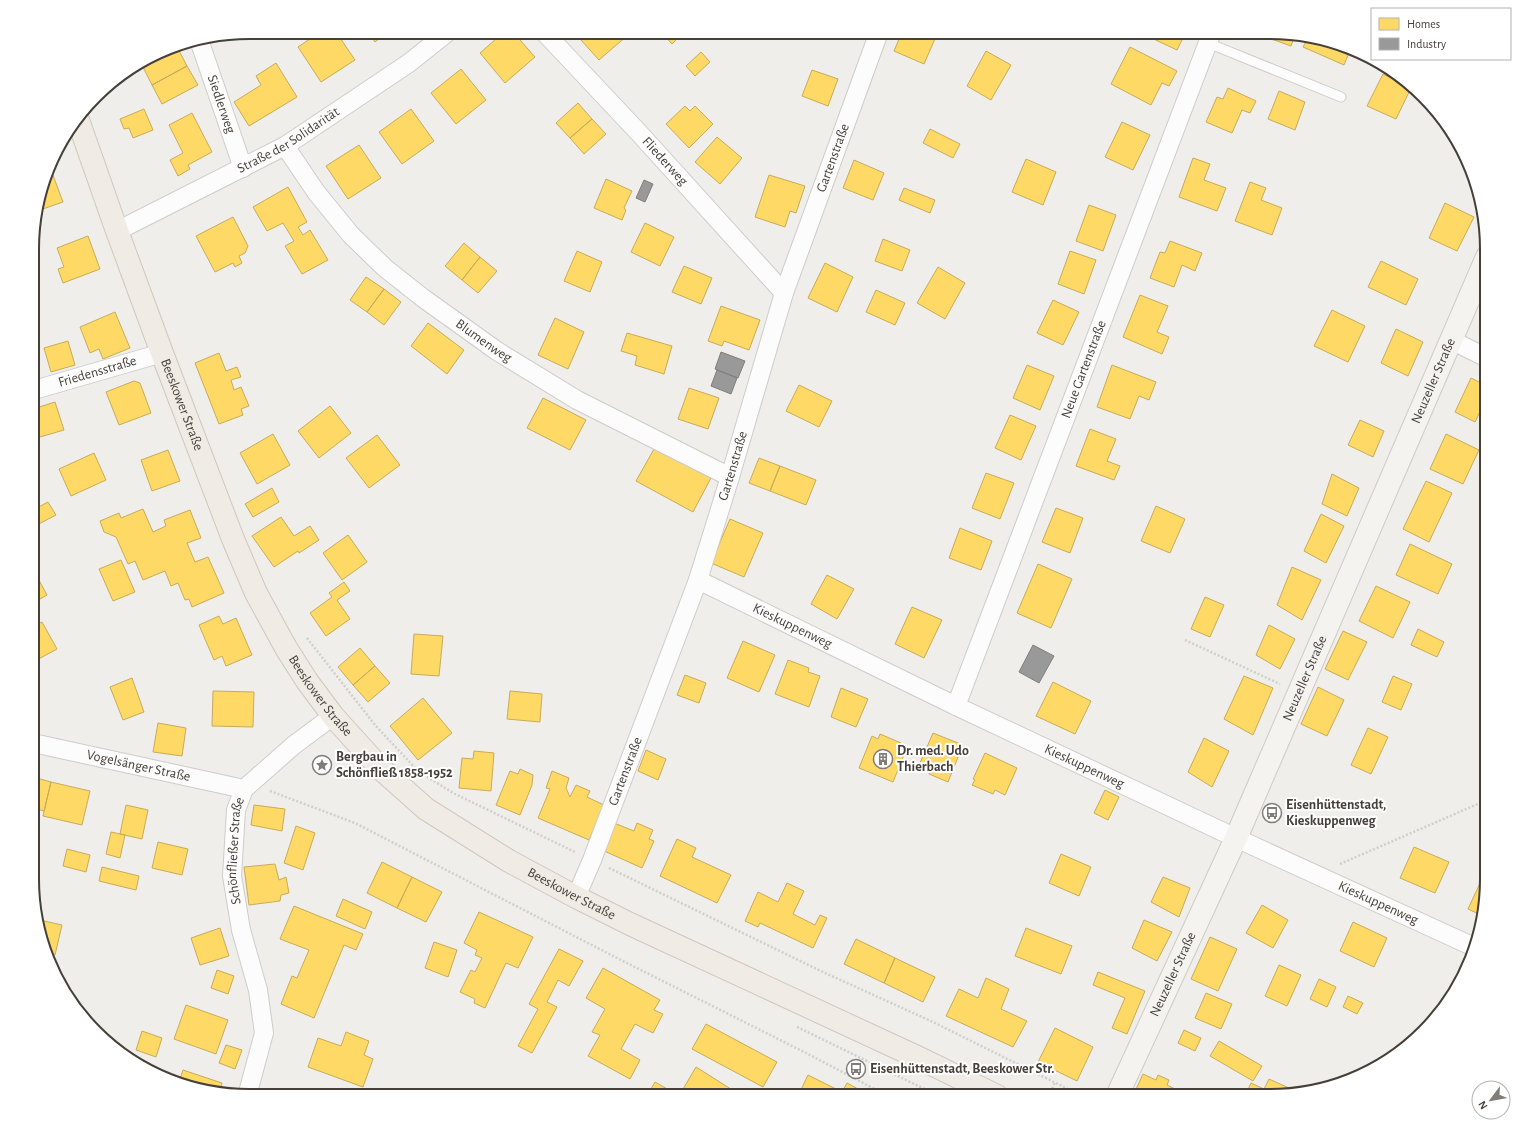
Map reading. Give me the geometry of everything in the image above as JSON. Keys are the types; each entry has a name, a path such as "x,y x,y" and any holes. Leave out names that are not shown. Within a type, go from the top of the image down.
{"main road":[{"name":"Beeskower Straße","path":"80,124 162,354 233,539 256,592 286,648 333,716 380,768 426,809 509,861 576,897 630,924 983,1089"},
{"name":"Neuzeller Straße","path":"1119,1089 1236,838 1480,273"}],"street":[{"name":"Straße der Solidarität","path":"117,231 285,146 409,63 439,39"},
{"name":"Fliederweg","path":"551,39 640,134 784,293"},
{"name":"Gartenstraße","path":"576,897 592,860 698,580 784,293 876,39"},
{"name":"Neue Gartenstraße","path":"956,706 1210,39"},
{"name":"Siedlerweg","path":"201,45 243,168"},
{"name":"Blumenweg","path":"285,146 316,192 352,235 386,268 423,298 497,351 577,400 730,477"},
{"path":"1450,340 1480,355"},
{"name":"Friedensstraße","path":"39,389 162,354"},
{"name":"Kieskuppenweg","path":"698,580 956,706 1236,838 1470,945"},
{"name":"Schönfließer Straße","path":"249,1089 264,1033 258,990 240,930 232,876 236,810 244,789 294,745 333,716"},
{"name":"Vogelsänger Straße","path":"39,744 244,789"}],"lane":[{"path":"1212,39 1341,97"}],"path":[{"path":"303,632 375,725 418,771 454,793 825,973 933,1022 1068,1089"},
{"path":"1185,640 1298,693"},
{"path":"244,789 268,790 355,823 875,1089"},
{"path":"1317,874 1480,803"},
{"path":"795,1026 924,1089"},
{"path":"1052,1089 1055,1082"}],"building: Homes":[{"path":"310,39 341,39 355,60 321,82 298,47"},
{"path":"496,39 519,39 535,57 505,83 480,53"},
{"path":"582,39 623,39 599,60 581,40"},
{"path":"667,39 677,39 672,44"},
{"path":"899,39 935,39 924,64 894,51"},
{"path":"1154,39 1182,39 1177,50"},
{"path":"1272,39 1293,40 1291,46"},
{"path":"1306,42 1311,43 1348,54 1344,65 1303,47"},
{"path":"1130,47 1177,71 1169,86 1162,83 1151,105 1111,84"},
{"path":"179,51 187,66 152,85 143,67"},
{"path":"986,51 1011,65 991,100 967,86"},
{"path":"701,52 710,62 695,76 686,66"},
{"path":"276,63 297,97 249,126 234,102 261,85 256,76"},
{"path":"187,66 198,85 162,104 152,85"},
{"path":"461,69 486,100 456,124 431,93"},
{"path":"812,70 838,79 828,106 802,96"},
{"path":"1383,74 1396,80 1409,92 1396,119 1367,106"},
{"path":"1228,88 1256,101 1250,113 1242,110 1232,133 1206,122 1217,97 1223,99"},
{"path":"1279,91 1305,102 1295,130 1268,119"},
{"path":"578,103 592,119 570,138 556,123"},
{"path":"685,106 690,111 695,106 713,124 689,148 666,124"},
{"path":"144,109 153,130 133,138 129,128 124,129 120,119"},
{"path":"411,109 434,141 402,164 379,132"},
{"path":"192,113 212,152 188,165 190,169 178,176 170,160 183,153 169,125"},
{"path":"592,119 606,134 584,154 570,138"},
{"path":"1122,122 1150,135 1133,170 1105,157"},
{"path":"930,129 960,144 953,158 923,143"},
{"path":"717,137 742,158 720,184 695,162"},
{"path":"359,145 381,178 348,199 326,166"},
{"path":"1193,158 1210,164 1204,180 1226,188 1217,211 1179,197"},
{"path":"1026,159 1056,172 1043,205 1012,192"},
{"path":"854,160 884,173 873,200 843,188"},
{"path":"53,175 63,202 43,209"},
{"path":"769,175 805,186 796,213 790,211 785,227 755,217"},
{"path":"606,179 632,191 624,208 626,210 622,220 594,208"},
{"path":"1250,182 1266,188 1261,200 1282,208 1272,235 1235,221"},
{"path":"288,187 307,222 298,227 303,235 310,230 328,260 302,274 285,246 294,241 283,223 267,231 253,207"},
{"path":"904,188 935,200 930,213 899,200"},
{"path":"1445,203 1474,217 1457,251 1429,238"},
{"path":"1089,205 1116,215 1103,251 1076,241"},
{"path":"233,217 248,246 245,253 239,256 242,263 235,267 233,263 215,272 196,236"},
{"path":"645,223 674,237 660,266 631,252"},
{"path":"88,236 100,269 63,283 58,269 64,267 57,248"},
{"path":"883,239 910,250 902,271 875,261"},
{"path":"1170,241 1202,253 1195,271 1182,265 1174,287 1150,278 1160,252 1165,253"},
{"path":"464,243 480,257 462,280 445,266"},
{"path":"577,251 602,262 590,292 564,281"},
{"path":"1070,251 1096,260 1084,294 1058,284"},
{"path":"480,257 497,271 478,293 462,280"},
{"path":"1381,261 1418,279 1406,305 1368,287"},
{"path":"825,263 853,277 837,312 808,298"},
{"path":"684,266 712,278 701,304 672,292"},
{"path":"938,267 965,283 945,319 917,303"},
{"path":"366,277 384,289 367,312 350,300"},
{"path":"384,289 401,302 384,325 367,312"},
{"path":"876,290 905,303 895,325 866,312"},
{"path":"1140,295 1168,306 1157,332 1169,337 1162,354 1123,337"},
{"path":"1053,300 1079,312 1063,345 1037,333"},
{"path":"721,306 760,320 749,350 724,341 722,346 708,341"},
{"path":"1332,310 1365,326 1348,362 1314,346"},
{"path":"115,312 130,348 103,359 99,349 90,353 80,327"},
{"path":"555,318 584,332 568,369 538,355"},
{"path":"428,323 464,350 447,374 411,346"},
{"path":"1396,329 1423,342 1408,376 1381,363"},
{"path":"627,333 672,346 664,374 635,365 637,356 621,351"},
{"path":"68,341 75,365 51,372 44,348"},
{"path":"219,353 226,371 237,367 241,377 231,380 234,390 241,387 249,406 241,409 243,415 219,424 195,363"},
{"path":"1027,365 1054,376 1040,410 1013,398"},
{"path":"1112,365 1156,382 1149,400 1139,396 1130,419 1097,407"},
{"path":"1471,378 1480,382 1480,412 1475,422 1455,412"},
{"path":"134,381 140,383 151,413 119,425 106,392"},
{"path":"799,385 832,401 819,427 786,411"},
{"path":"689,388 719,398 708,429 678,419"},
{"path":"543,398 586,420 570,450 527,428"},
{"path":"55,402 64,430 39,437 39,407"},
{"path":"330,406 351,433 319,458 298,431"},
{"path":"1010,415 1036,426 1021,460 995,448"},
{"path":"1360,420 1384,431 1373,457 1348,445"},
{"path":"1090,429 1116,439 1107,461 1120,466 1114,480 1076,466"},
{"path":"273,434 290,465 257,484 240,453"},
{"path":"1446,434 1479,450 1463,484 1430,469"},
{"path":"377,435 400,465 369,488 346,458"},
{"path":"654,449 711,478 693,512 636,481"},
{"path":"168,450 180,481 152,491 141,460"},
{"path":"94,453 106,480 71,496 59,469"},
{"path":"759,458 780,466 770,491 749,483"},
{"path":"780,466 816,480 806,505 770,491"},
{"path":"986,473 1014,483 1000,519 972,508"},
{"path":"1332,474 1359,488 1347,516 1322,504"},
{"path":"1426,481 1452,493 1429,542 1403,529"},
{"path":"272,488 279,502 253,517 245,504"},
{"path":"48,502 56,515 39,524 39,507"},
{"path":"1156,506 1185,519 1170,553 1141,541"},
{"path":"1056,508 1083,518 1070,553 1042,542"},
{"path":"143,509 153,532 166,526 164,520 190,510 201,538 187,543 195,562 208,557 224,593 192,607 189,599 185,600 178,583 171,586 165,571 143,580 135,561 128,564 116,537 104,532 100,521 119,513 121,518"},
{"path":"1321,514 1344,526 1326,563 1304,551"},
{"path":"281,517 294,536 310,526 319,540 299,553 298,551 274,567 252,536"},
{"path":"730,519 763,533 744,577 711,563"},
{"path":"960,528 992,541 981,570 949,558"},
{"path":"348,535 367,562 342,580 323,553"},
{"path":"1410,544 1452,564 1438,594 1396,575"},
{"path":"121,560 135,592 113,601 99,569"},
{"path":"1038,564 1072,579 1051,628 1017,613"},
{"path":"1292,567 1321,580 1302,620 1277,605"},
{"path":"827,575 854,589 837,619 811,604"},
{"path":"39,580 47,595 39,600"},
{"path":"344,582 350,591 337,600 350,619 326,636 310,613 332,597 329,593"},
{"path":"1376,586 1410,602 1393,638 1359,621"},
{"path":"1205,597 1224,605 1210,637 1191,629"},
{"path":"912,607 942,620 924,658 895,644"},
{"path":"219,616 223,624 236,618 252,655 226,666 222,656 214,660 199,625"},
{"path":"42,622 57,649 39,659 39,624"},
{"path":"1269,625 1295,639 1280,669 1256,655"},
{"path":"1418,629 1444,642 1437,657 1411,645"},
{"path":"1343,631 1367,642 1348,680 1325,669"},
{"path":"414,634 443,636 439,676 411,674"},
{"path":"743,641 775,655 759,692 727,678"},
{"path":"360,648 375,666 353,685 338,667"},
{"path":"788,660 809,668 808,672 820,676 809,707 775,694"},
{"path":"375,666 390,683 368,702 353,685"},
{"path":"685,675 706,683 699,703 677,695"},
{"path":"1244,676 1273,688 1253,735 1224,719"},
{"path":"1393,676 1412,684 1401,710 1382,702"},
{"path":"132,678 144,712 123,720 110,687"},
{"path":"1053,682 1091,701 1075,734 1036,716"},
{"path":"1318,687 1344,700 1327,736 1301,724"},
{"path":"841,688 868,699 856,727 831,717"},
{"path":"213,691 254,692 253,727 212,726"},
{"path":"510,691 542,694 540,722 507,719"},
{"path":"423,698 452,733 418,760 390,726"},
{"path":"158,723 186,728 182,756 153,752"},
{"path":"1368,728 1388,737 1371,774 1351,765"},
{"path":"933,733 963,745 948,782 929,774 931,767 920,763"},
{"name":"Dr. med. Udo Thierbach","path":"880,734 901,743 899,747 906,750 893,782 859,768 872,736 878,739"},
{"path":"1204,738 1229,751 1212,787 1188,772"},
{"path":"646,750 666,759 658,780 638,771"},
{"path":"474,751 494,753 491,791 459,788 462,758 473,759"},
{"path":"985,753 1017,768 1005,795 995,790 993,794 972,785 975,780 973,779"},
{"path":"520,769 533,775 532,785 520,815 496,805 510,771 518,774"},
{"path":"552,771 569,778 566,788 570,797 576,785 590,791 587,797 604,805 589,840 538,818 550,789 546,788"},
{"path":"39,779 51,782 44,811 39,810"},
{"path":"51,782 90,791 82,825 43,816"},
{"path":"1105,790 1119,797 1108,820 1094,813"},
{"path":"126,805 148,810 142,839 120,834"},
{"path":"254,805 285,809 282,831 251,825"},
{"path":"614,823 634,831 637,823 653,830 649,839 654,841 642,868 602,850"},
{"path":"296,826 315,833 303,870 284,863"},
{"path":"111,832 125,835 120,858 106,854"},
{"path":"677,839 696,848 692,857 731,875 717,903 660,876"},
{"path":"158,842 188,849 182,875 152,868"},
{"path":"1414,847 1449,862 1435,893 1400,878"},
{"path":"67,849 90,855 86,872 63,866"},
{"path":"1061,854 1091,867 1079,896 1049,883"},
{"path":"382,862 412,877 397,908 367,893"},
{"path":"275,864 279,880 286,877 289,893 281,895 280,901 249,905 244,867"},
{"path":"102,867 139,876 136,890 99,881"},
{"path":"412,877 442,892 426,922 397,908"},
{"path":"1163,877 1190,888 1179,917 1151,902"},
{"path":"787,883 804,891 793,914 815,925 820,915 827,918 813,948 760,923 758,927 745,921 758,892 778,902"},
{"path":"1480,883 1477,913 1468,909"},
{"path":"343,899 372,912 365,929 336,916"},
{"path":"1262,905 1288,920 1273,948 1246,933"},
{"path":"294,906 363,934 356,950 344,945 314,1018 281,1004 292,976 297,978 309,950 280,939"},
{"path":"479,912 533,937 518,968 506,963 485,1008 474,1003 475,999 460,992 471,970 475,972 482,958 475,955 477,950 464,943"},
{"path":"1144,920 1172,932 1157,961 1132,948"},
{"path":"43,921 62,925 55,955 53,955 50,947"},
{"path":"1353,922 1387,938 1374,967 1340,951"},
{"path":"220,928 229,956 200,965 191,938"},
{"path":"1026,928 1072,946 1061,974 1015,956"},
{"path":"1210,937 1237,949 1218,991 1191,979"},
{"path":"856,939 895,958 884,983 844,964"},
{"path":"434,942 457,950 448,977 425,968"},
{"path":"559,949 583,961 569,986 558,980 547,1002 557,1007 532,1053 518,1046 538,1009 529,1004"},
{"path":"895,958 935,977 923,1002 884,983"},
{"path":"1279,965 1301,975 1287,1006 1265,996"},
{"path":"603,968 660,1000 654,1010 663,1014 653,1033 635,1024 621,1049 640,1060 630,1079 588,1056 600,1035 592,1032 605,1009 586,998"},
{"path":"217,970 234,976 228,994 211,988"},
{"path":"1098,972 1145,991 1127,1034 1112,1028 1125,998 1093,985"},
{"path":"986,978 1009,989 1001,1009 1027,1021 1013,1047 946,1016 959,989 978,998"},
{"path":"1319,979 1336,987 1327,1007 1310,999"},
{"path":"1206,993 1232,1004 1221,1029 1195,1018"},
{"path":"1348,996 1363,1003 1357,1014 1343,1007"},
{"path":"186,1005 228,1020 216,1054 174,1039"},
{"path":"706,1024 777,1062 763,1087 692,1049"},
{"path":"1055,1028 1093,1047 1077,1081 1038,1062"},
{"path":"1184,1030 1201,1038 1195,1051 1178,1043"},
{"path":"142,1031 162,1038 156,1057 136,1050"},
{"path":"346,1032 369,1041 364,1055 373,1059 363,1087 308,1067 318,1038 341,1046"},
{"path":"1219,1041 1262,1066 1253,1081 1210,1056"},
{"path":"226,1045 242,1050 235,1069 219,1063"},
{"path":"696,1067 731,1089 683,1089"},
{"path":"183,1070 222,1083 221,1087 180,1078"},
{"path":"1143,1074 1156,1080 1158,1075 1169,1080 1167,1085 1175,1089 1136,1089"},
{"path":"808,1075 836,1089 801,1089"},
{"path":"1269,1079 1289,1088 1284,1089 1264,1089"},
{"path":"655,1082 667,1089 651,1089"},
{"path":"847,1083 858,1089 844,1089"},
{"path":"1251,1083 1264,1089 1248,1089"}],"building: Industry":[{"path":"644,180 653,184 645,202 636,198"},
{"path":"721,352 745,361 738,378 715,369"},
{"path":"717,370 737,378 731,394 711,386"},
{"path":"1033,645 1054,656 1039,683 1019,672"}],"place":[{"name":"Dr. med. Udo Thierbach","path":"883,759"},
{"name":"Bergbau in Schönfließ 1858-1952","path":"322,765"},
{"name":"Eisenhüttenstadt, Kieskuppenweg","path":"1272,813"},
{"name":"Eisenhüttenstadt, Beeskower Str.","path":"856,1069"}]}
